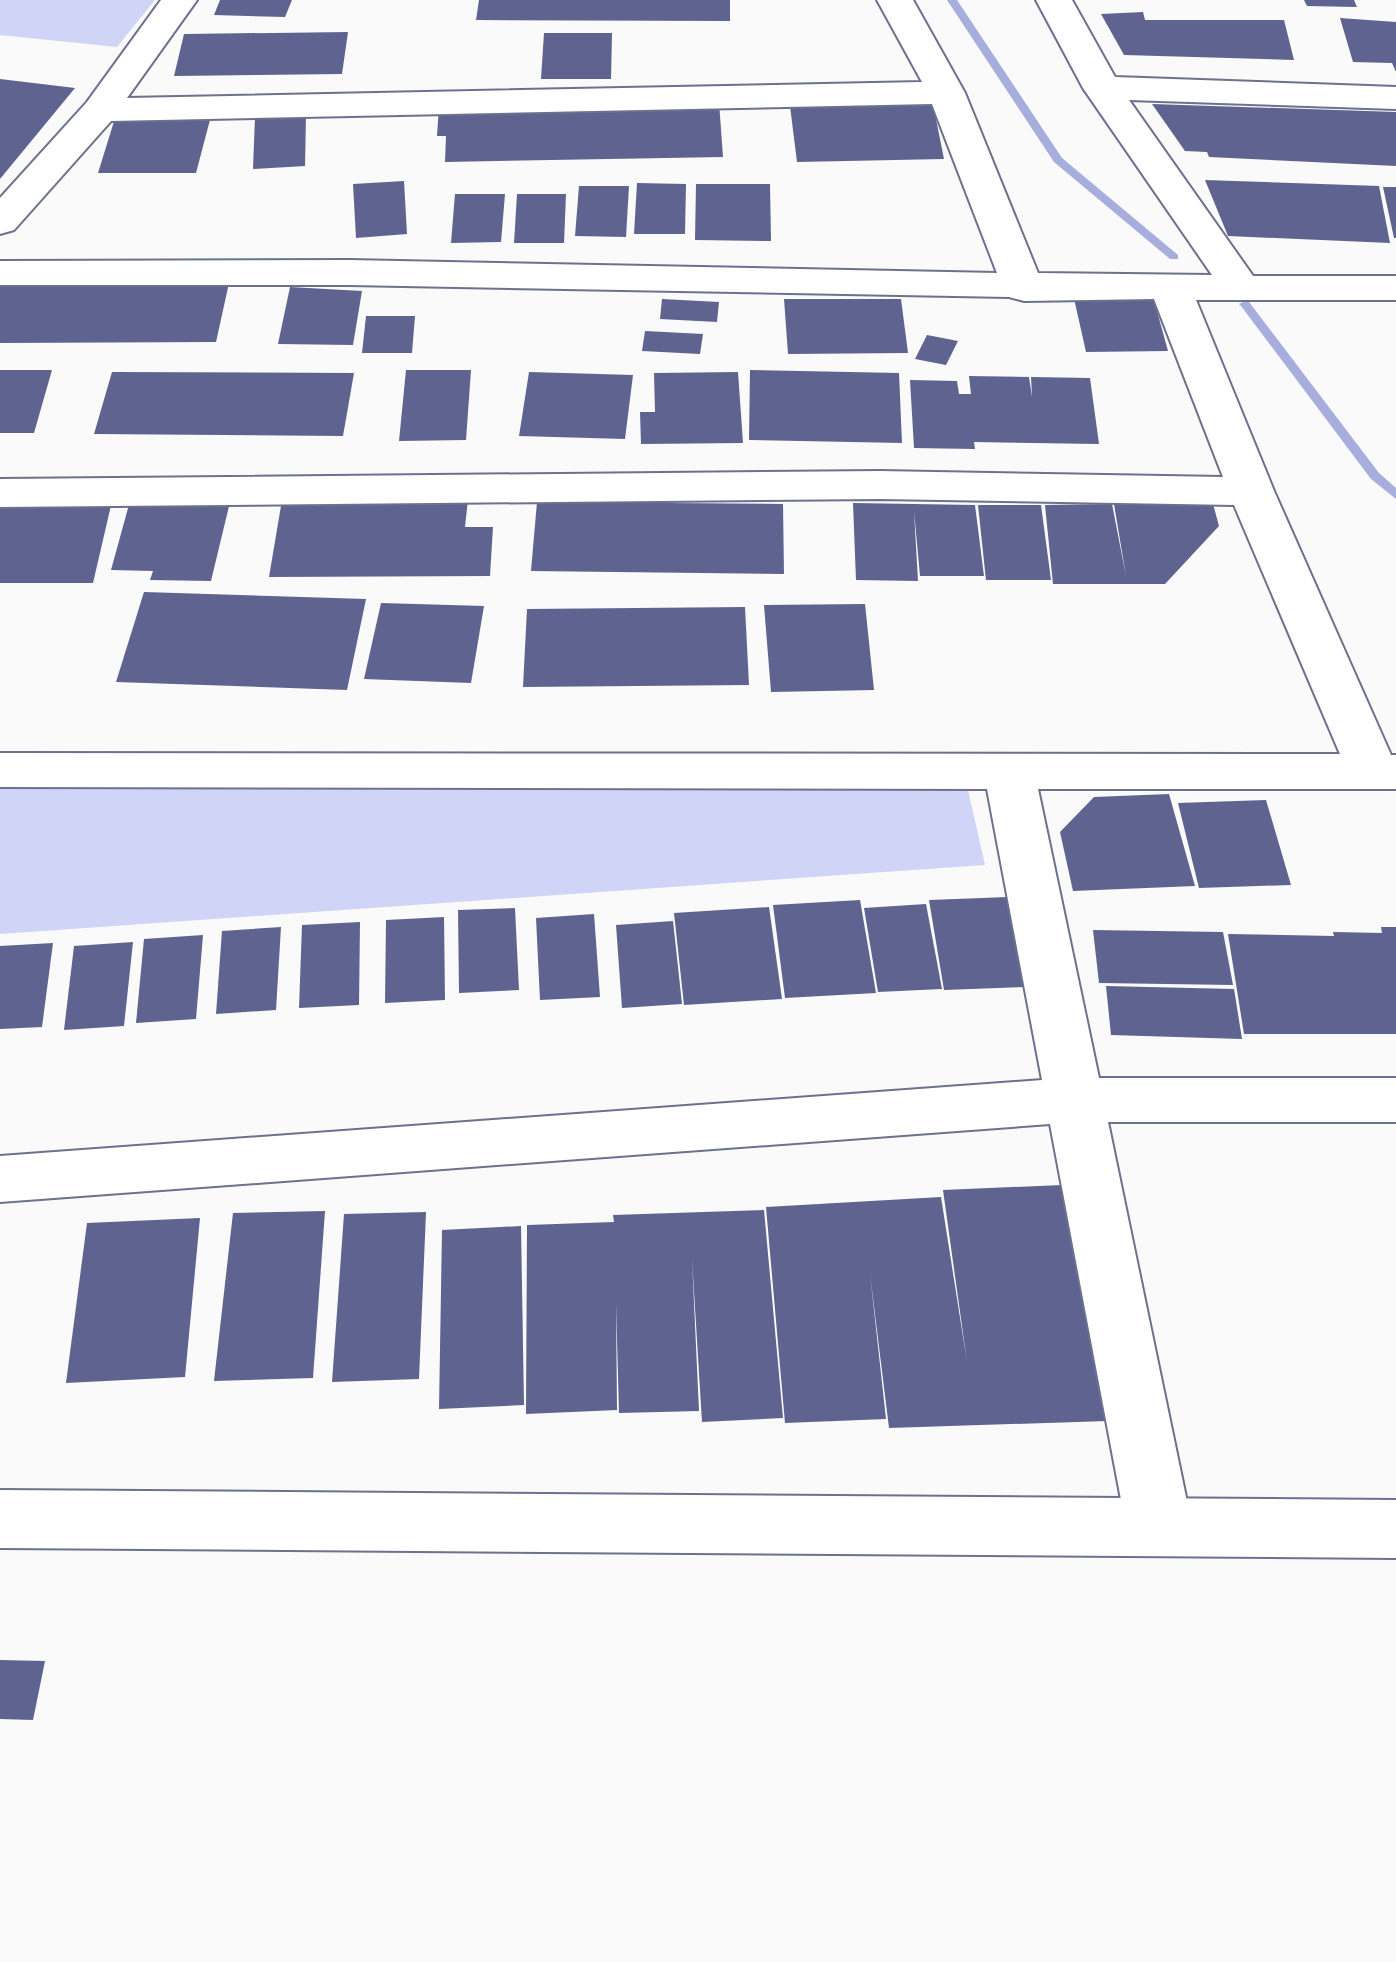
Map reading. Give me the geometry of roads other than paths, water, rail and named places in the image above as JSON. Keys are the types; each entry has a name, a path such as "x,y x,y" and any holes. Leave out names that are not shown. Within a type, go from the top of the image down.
{"street":[{"path":"0,222 100,110 180,0"},
{"path":"895,0 946,94 1024,288"},
{"path":"1054,0 1102,88 1242,288"},
{"path":"1102,88 1396,98"},
{"path":"100,110 463,100 946,94"},
{"path":"0,273 239,269 1024,288 1242,288 1392,297"},
{"path":"0,770 1385,772 1251,491 1171,289"},
{"path":"0,492 880,485 1251,491"},
{"path":"1010,774 1159,1526"},
{"path":"0,1179 1074,1100 1396,1100"},
{"path":"0,1519 1396,1528"}],"waterway":[{"path":"952,0 1058,160 1174,257"},
{"path":"1245,304 1375,476 1396,495"}]}
